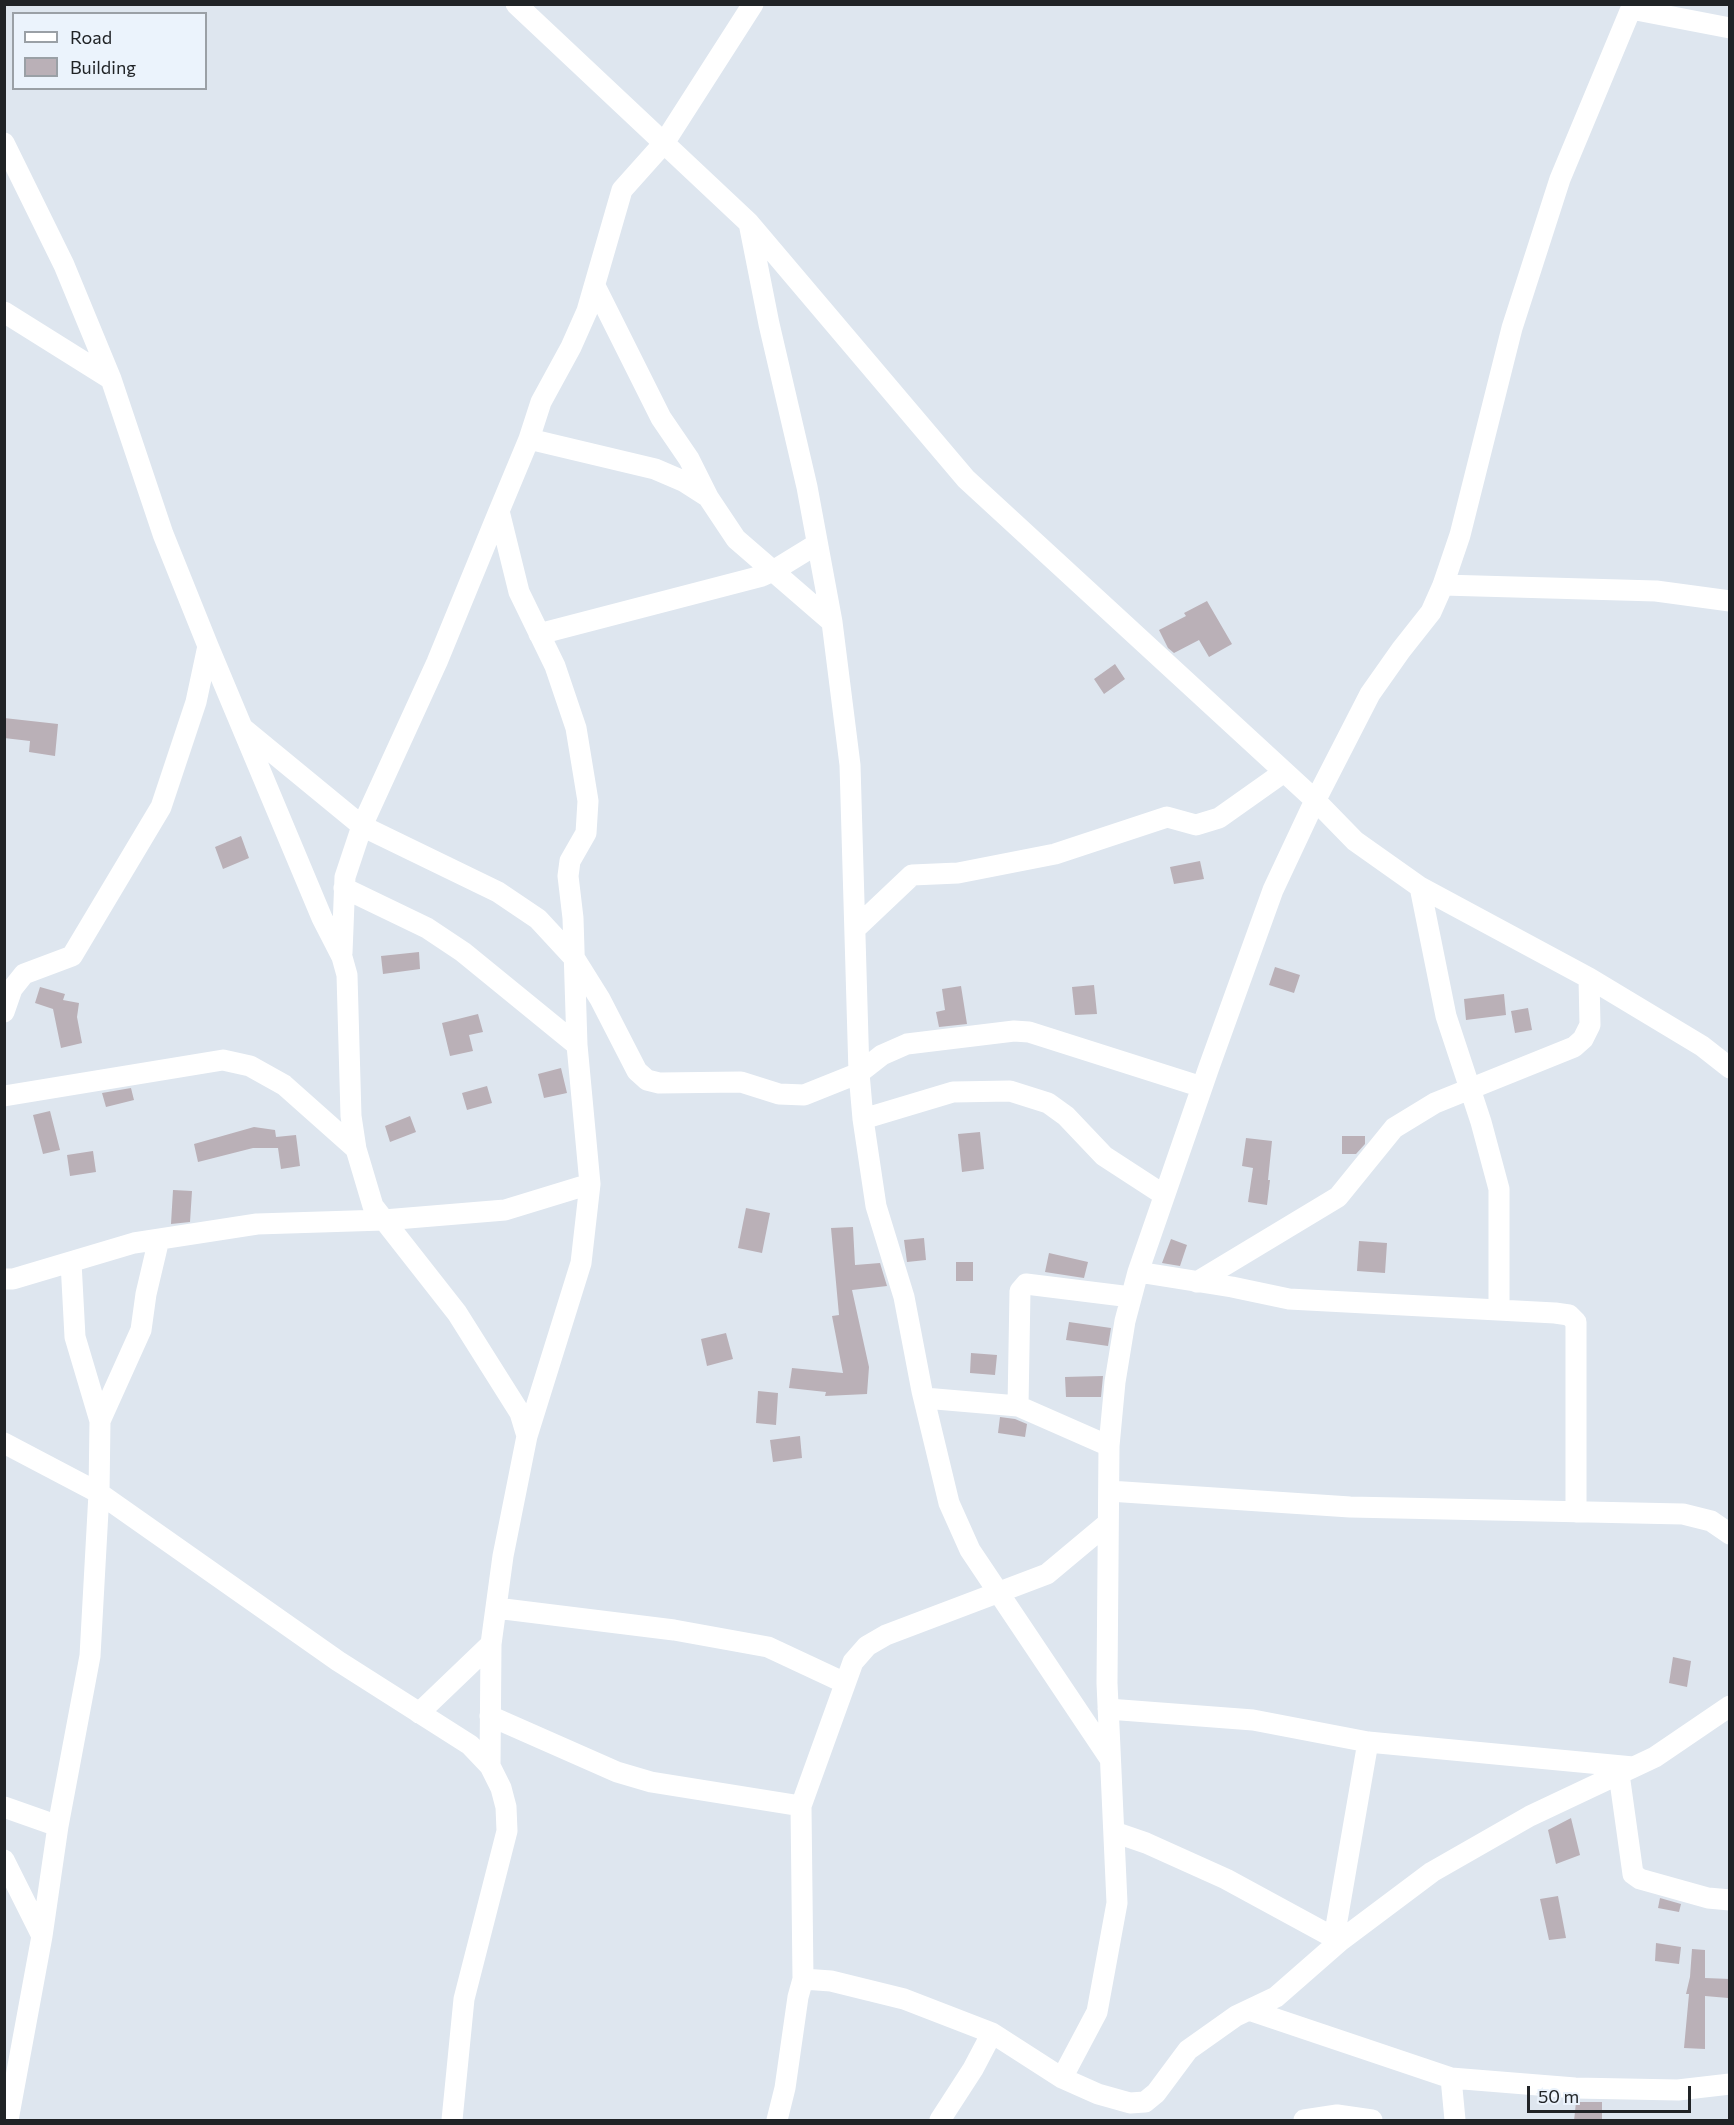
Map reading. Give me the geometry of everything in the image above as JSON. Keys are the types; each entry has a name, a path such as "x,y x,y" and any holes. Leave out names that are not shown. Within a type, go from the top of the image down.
{"street":[{"path":"516,4 749,223 966,479 1315,800 1355,841 1420,887 1590,978 1702,1046 1730,1068"},
{"path":"527,1436 520,1413 458,1313 373,1206 356,1149 351,1116 346,975 342,957 345,877 362,826 437,663 529,439 541,402 571,347 587,311 622,190 664,143 753,4"},
{"path":"1062,2078 1097,2012 1117,1903 1108,1709 1109,1446 1115,1382 1125,1322 1138,1272 1273,890 1315,800 1370,694 1431,612 1443,585 1460,535 1512,328 1560,179 1632,7 1730,28"},
{"path":"4,143 64,265 111,379 163,534 240,726 322,918 342,957"},
{"path":"749,223 768,324 807,487 832,622 850,765 859,1073 863,1119 876,1206 904,1296 924,1398 949,1503 970,1550 1110,1760"},
{"path":"595,285 656,409 689,459 708,497 735,539 832,622"},
{"path":"4,312 111,379"},
{"path":"529,439 655,469 683,481 708,497"},
{"path":"489,1766 491,1644 503,1556 527,1436 581,1263 590,1184 577,1045 575,959 568,867 586,833 588,801 576,728 555,666 519,592 499,512"},
{"path":"539,634 773,571 818,544"},
{"path":"1443,585 1656,591 1730,601"},
{"path":"4,1012 12,988 24,974 72,956 161,807 196,702 208,646"},
{"path":"240,726 362,826 498,892 538,919 575,959 600,999 637,1071 647,1080 659,1083 741,1082 779,1094 804,1095 859,1073 882,1055 907,1044 1014,1031 1029,1032 1202,1087"},
{"path":"856,928 912,875 958,873 1055,854 1167,817 1196,825 1219,818 1284,772"},
{"path":"1420,887 1446,1017 1468,1089 1481,1122 1499,1189 1499,1310"},
{"path":"344,888 427,928 463,952 577,1045"},
{"path":"1197,1282 1338,1197 1394,1128 1435,1103 1574,1047 1583,1040 1590,1025 1590,978"},
{"path":"4,1096 223,1060 250,1066 284,1085 356,1149"},
{"path":"863,1119 953,1092 1010,1091 1048,1103 1066,1116 1104,1156 1164,1195"},
{"path":"4,1279 13,1279 134,1243 257,1224 384,1220 505,1210 590,1184"},
{"path":"100,1421 141,1330 146,1294 159,1239"},
{"path":"8,2121 42,1936 58,1826 90,1656 99,1493 100,1421 75,1337 71,1262"},
{"path":"1138,1272 1289,1299 1569,1315 1576,1322 1576,1512"},
{"path":"1018,1406 1020,1291 1026,1284 1131,1297"},
{"path":"924,1398 1018,1406 1109,1446"},
{"path":"4,1443 99,1493 338,1661 470,1745 489,1766 501,1788 506,1807 507,1831 464,1999 452,2121"},
{"path":"1109,1491 1350,1507 1683,1515 1711,1521 1730,1534"},
{"path":"777,2121 785,2088 798,1997 803,1979 801,1806 853,1662 867,1646 886,1635 1047,1574 1108,1523"},
{"path":"496,1608 674,1630 768,1647 845,1683"},
{"path":"419,1713 491,1644"},
{"path":"803,1979 831,1981 904,1999 992,2033 1062,2078 1098,2094 1130,2103 1145,2102 1156,2093 1188,2050 1236,2016 1276,1996 1337,1939 1432,1872 1530,1816 1655,1757 1728,1704"},
{"path":"1108,1709 1253,1720 1368,1742 1626,1771"},
{"path":"490,1716 628,1776 651,1782 801,1806"},
{"path":"1337,1939 1368,1742"},
{"path":"1626,1771 1633,1874 1640,1879 1708,1898 1730,1899"},
{"path":"4,1806 58,1826"},
{"path":"1114,1832 1146,1843 1226,1879 1337,1939"},
{"path":"4,1860 42,1936"},
{"path":"1249,2010 1451,2078 1575,2088 1678,2090 1730,2085"},
{"path":"940,2121 973,2069 992,2033"},
{"path":"1451,2078 1455,2121"},
{"path":"1304,2121 1337,2115 1372,2121"}],"building":[{"path":"1207,601 1232,644 1209,657 1199,640 1174,653 1168,648 1159,630 1186,616 1184,613"},
{"path":"1115,664 1125,679 1104,694 1094,679"},
{"path":"4,718 58,724 55,756 29,752 30,741 4,738"},
{"path":"241,836 249,858 223,869 215,847"},
{"path":"1200,861 1204,879 1174,884 1170,867"},
{"path":"419,952 420,969 383,974 381,956"},
{"path":"1275,967 1300,975 1294,993 1269,985"},
{"path":"1094,985 1097,1014 1075,1015 1072,987"},
{"path":"961,986 967,1024 939,1027 936,1012 945,1010 942,989"},
{"path":"40,987 65,994 63,1000 79,1003 77,1017 82,1043 61,1048 53,1009 35,1003"},
{"path":"1504,994 1506,1015 1466,1020 1464,999"},
{"path":"1528,1008 1532,1030 1515,1033 1511,1011"},
{"path":"478,1014 483,1032 469,1035 473,1051 450,1056 442,1023"},
{"path":"561,1068 567,1093 544,1098 538,1074"},
{"path":"487,1086 492,1103 467,1110 462,1093"},
{"path":"131,1088 134,1100 106,1107 102,1093"},
{"path":"50,1111 60,1150 43,1154 33,1115"},
{"path":"410,1116 416,1132 390,1142 385,1126"},
{"path":"254,1127 275,1130 276,1137 296,1135 300,1166 281,1169 278,1148 253,1148 198,1162 194,1144"},
{"path":"980,1132 984,1169 962,1172 958,1134"},
{"path":"1342,1136 1365,1136 1365,1144 1356,1154 1342,1154"},
{"path":"1246,1138 1272,1141 1267,1205 1248,1202 1253,1168 1242,1166"},
{"path":"93,1151 96,1172 70,1176 67,1155"},
{"path":"173,1190 192,1191 190,1222 171,1224"},
{"path":"746,1208 770,1213 762,1253 738,1248"},
{"path":"853,1227 855,1265 880,1263 887,1286 852,1290 869,1367 867,1394 825,1396 826,1392 789,1388 792,1368 843,1373 832,1316 839,1315 831,1228"},
{"path":"924,1238 926,1260 907,1262 904,1240"},
{"path":"1171,1239 1187,1245 1180,1266 1162,1263"},
{"path":"1359,1241 1387,1243 1385,1273 1357,1271"},
{"path":"1049,1253 1088,1262 1084,1278 1045,1272"},
{"path":"956,1262 973,1262 973,1281 956,1281"},
{"path":"1069,1322 1111,1328 1108,1346 1066,1340"},
{"path":"726,1333 733,1359 707,1366 701,1339"},
{"path":"971,1353 997,1355 995,1375 970,1373"},
{"path":"1103,1376 1101,1397 1066,1397 1065,1377"},
{"path":"758,1391 778,1393 776,1425 756,1423"},
{"path":"1000,1417 1015,1419 1027,1424 1025,1437 998,1433"},
{"path":"800,1436 802,1458 773,1462 770,1440"},
{"path":"1673,1657 1691,1661 1687,1687 1669,1683"},
{"path":"1571,1818 1580,1855 1556,1864 1548,1830"},
{"path":"1558,1896 1566,1938 1549,1940 1540,1899"},
{"path":"1660,1898 1681,1904 1679,1912 1658,1908"},
{"path":"1656,1943 1681,1947 1679,1964 1655,1961"},
{"path":"1692,1949 1705,1950 1705,1978 1730,1979 1728,1998 1705,1996 1705,2049 1684,2048 1689,1994 1686,1994"},
{"path":"1576,2102 1602,2102 1602,2121 1574,2121"}]}
